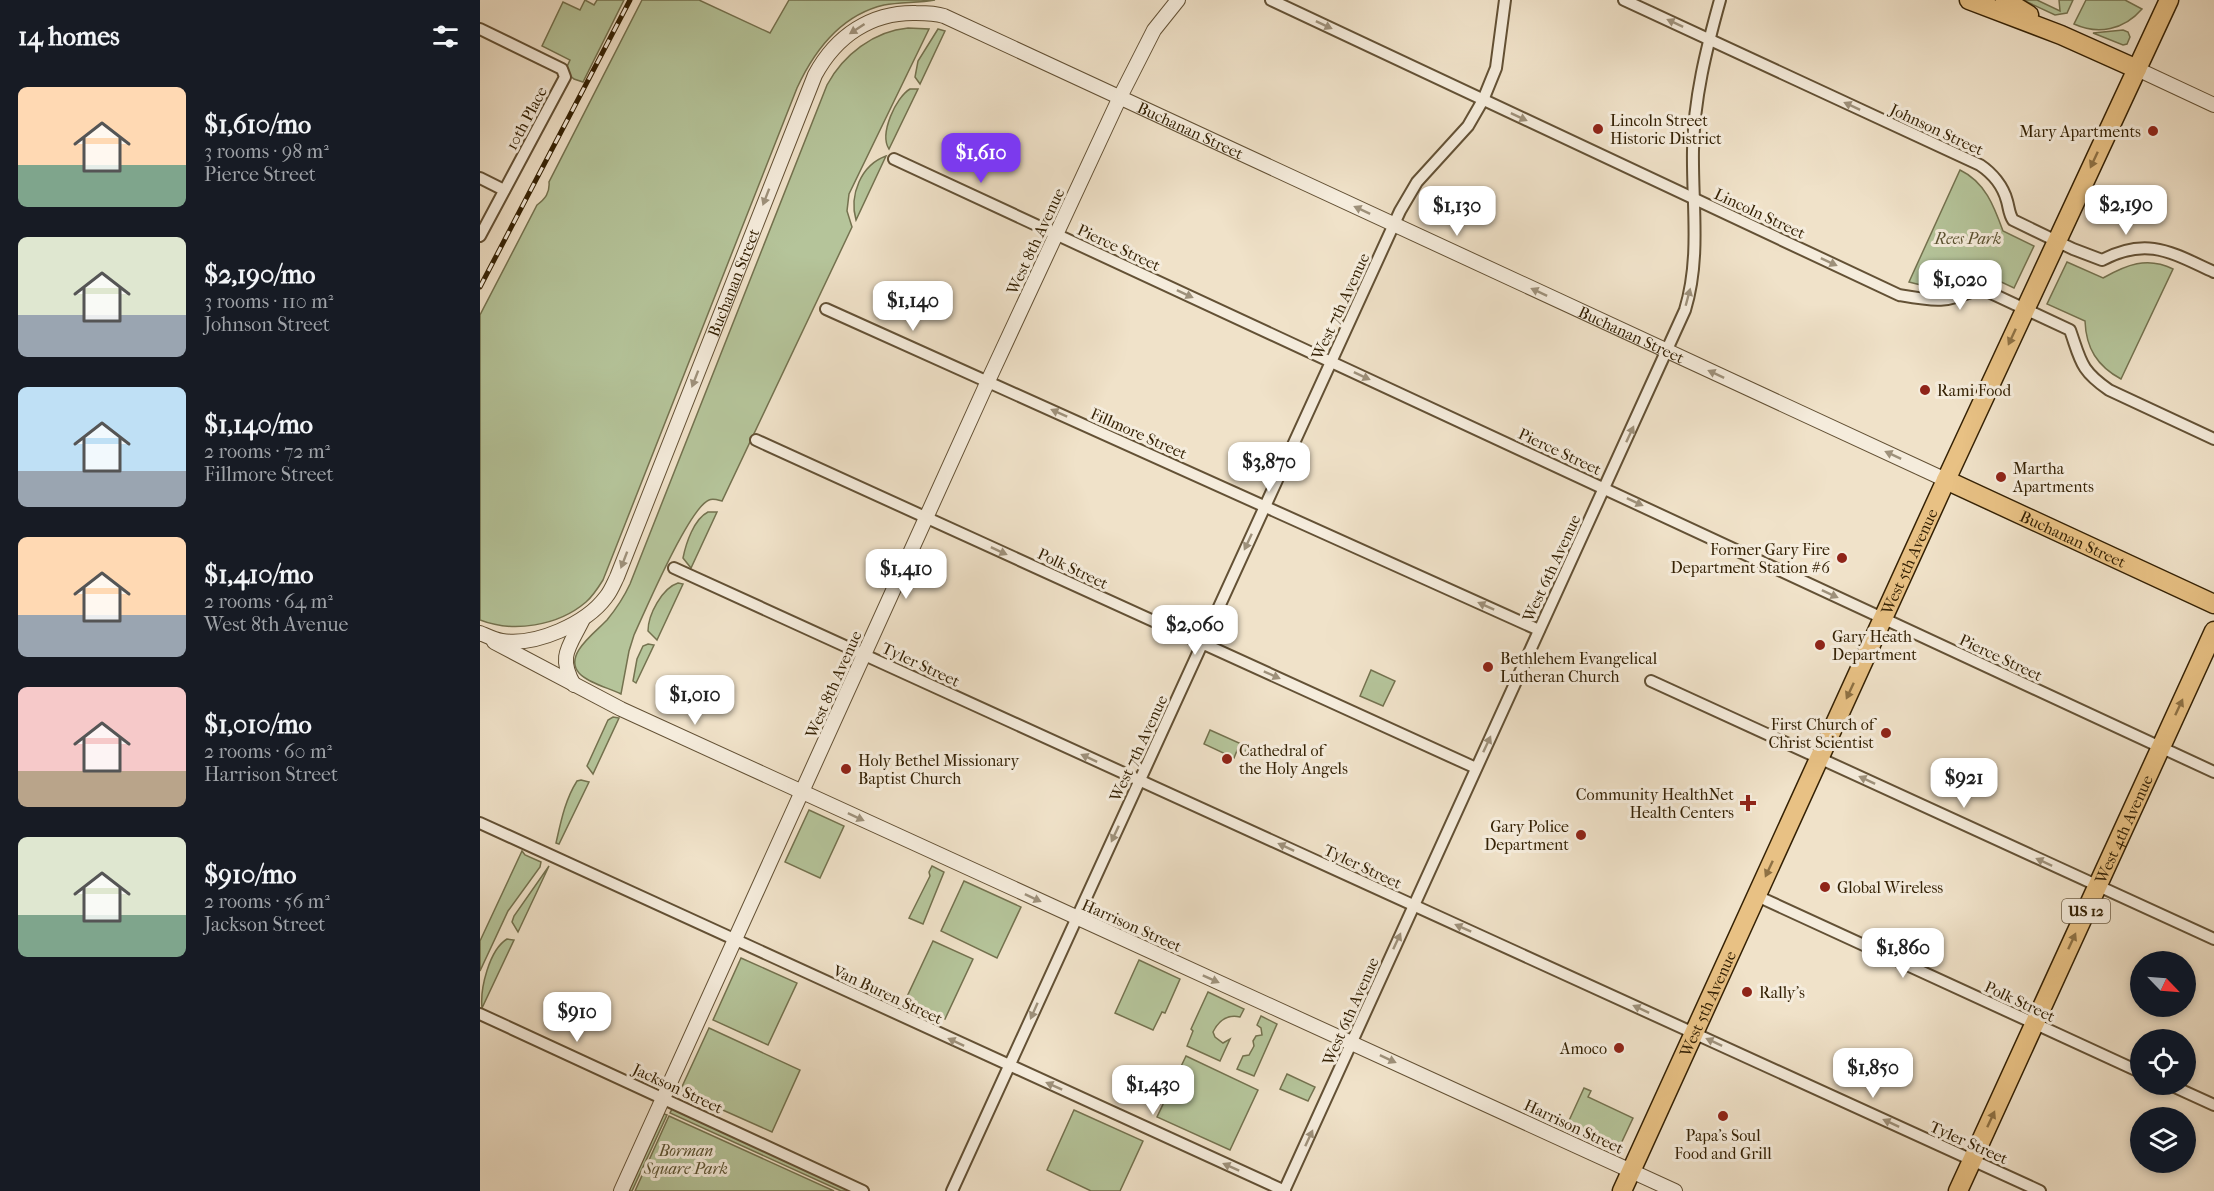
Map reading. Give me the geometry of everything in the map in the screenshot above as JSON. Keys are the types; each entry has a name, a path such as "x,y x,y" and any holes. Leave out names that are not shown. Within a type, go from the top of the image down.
{"main road":[{"path":"1969,0 2061,35 2137,69"},
{"path":"2005,0 2061,35"},
{"name":"West 5th Avenue","path":"1622,1191 1946,480 2169,0"},
{"name":"Buchanan Street","path":"1946,480 2214,604"},
{"name":"West 4th Avenue","path":"1958,1191 2214,631"}],"street":[{"name":"West 8th Avenue","path":"621,1191 988,381 1120,97 1154,30 1178,0"},
{"name":"Lincoln Street","path":"1271,0 1899,295 1936,302 1963,296 1980,288 2070,330 2081,363 2095,380 2109,390 2214,439"},
{"name":"West 7th Avenue","path":"952,1191 1394,225 1417,182 1468,126 1484,100 1496,69 1505,0"},
{"name":"Johnson Street","path":"1624,0 1980,165 1992,175 2004,192 2013,220 2056,241 2099,260 2133,249 2165,249 2214,272"},
{"name":"West 6th Avenue","path":"1285,1191 1684,310 1692,280 1695,247 1694,114 1709,39 1720,0"},
{"name":"Buchanan Street","path":"480,634 501,641 521,642 549,634 576,624 606,597 617,577 811,83 824,59 836,45 863,24 883,16 909,13 939,14 1946,480"},
{"name":"10th Place","path":"480,29 562,69 565,77 480,236"},
{"path":"2137,69 2214,105"},
{"name":"Pierce Street","path":"894,159 2214,772"},
{"path":"480,178 504,190"},
{"name":"Fillmore Street","path":"826,309 1539,630"},
{"name":"Polk Street","path":"756,440 1476,768"},
{"name":"Tyler Street","path":"674,568 2040,1191"},
{"path":"575,687 566,672 565,659 567,650 583,619"},
{"name":"Harrison Street","path":"480,634 575,687 802,793 1675,1191"},
{"path":"1651,681 2214,939"},
{"name":"Van Buren Street","path":"480,823 1285,1191"},
{"name":"Polk Street","path":"1757,896 2130,1067"},
{"name":"Jackson Street","path":"480,1014 863,1191"},
{"path":"2192,1095 2214,1105"}],"green space":[{"path":"585,0 594,5 597,0 624,0 583,82 574,79 565,71 570,60 542,46 563,2 580,10"},
{"path":"642,0 699,0 770,33 789,0 935,0 890,4 869,10 842,25 821,47 797,88 603,580 586,602 562,617 535,625 493,624 480,620 480,315 537,205 546,195 549,182"},
{"path":"2023,0 2037,0 2060,11 2059,0 2073,0 2067,13 2055,15"},
{"path":"2086,0 2125,0 2142,9 2119,26 2101,30 2092,29 2074,24"},
{"path":"908,28 929,29 849,194 847,211 852,227 722,501 711,499 700,507 679,540 634,635 621,694 593,682 583,677 575,666 578,651 607,620 630,584 827,85 842,64 861,46 883,34"},
{"path":"938,29 945,31 920,84 915,77 918,61"},
{"path":"2123,30 2128,32 2130,37 2127,44 2123,45 2093,33"},
{"path":"910,89 918,89 889,149 886,134 890,116 899,100"},
{"path":"886,156 856,220 854,201 859,182 870,166"},
{"name":"Rees Park","path":"1960,170 1969,175 1982,188 1992,204 2003,231 2034,246 2014,288 1978,271 1961,281 1945,286 1928,286 1909,282"},
{"path":"2067,262 2103,278 2120,269 2137,264 2154,263 2173,269 2121,379 2105,368 2094,355 2088,340 2085,321 2047,304"},
{"path":"708,512 717,512 691,568 683,558 686,545 699,520"},
{"path":"678,583 683,584 657,640 648,631 650,617 661,596"},
{"path":"654,645 636,683 633,681 637,659 643,646"},
{"path":"1371,670 1395,681 1383,706 1360,696"},
{"path":"613,717 619,718 593,774 587,766 608,720"},
{"path":"1210,730 1257,751 1255,755 1238,748 1234,758 1204,744"},
{"path":"577,781 589,782 559,844 556,843 569,796"},
{"path":"809,810 844,826 820,878 785,862"},
{"path":"522,851 525,855 541,862 540,867 508,911 480,971 480,941"},
{"path":"549,866 518,932 512,922 514,916"},
{"path":"932,866 944,872 923,924 909,918 930,876"},
{"path":"964,881 1021,907 997,958 941,931"},
{"path":"507,939 514,940 482,1008 487,970 495,952"},
{"path":"933,941 973,959 945,1019 905,1001"},
{"path":"741,958 797,983 768,1045 713,1020"},
{"path":"1139,960 1180,979 1165,1013 1162,1012 1153,1030 1115,1013"},
{"path":"1208,992 1244,1009 1240,1017 1231,1016 1221,1021 1213,1032 1215,1037 1223,1043 1230,1039 1220,1061 1187,1046 1193,1031 1191,1029"},
{"path":"1261,1016 1277,1024 1254,1076 1237,1069 1243,1056 1249,1055 1256,1036 1262,1035 1261,1028 1257,1025"},
{"path":"709,1028 800,1070 772,1132 680,1091"},
{"path":"1186,1056 1258,1090 1230,1150 1157,1117"},
{"path":"1287,1074 1315,1087 1308,1101 1280,1089"},
{"path":"1584,1088 1591,1091 1588,1097 1633,1118 1618,1150 1566,1127"},
{"path":"672,1109 851,1191 841,1191 670,1113"},
{"path":"1074,1110 1143,1141 1120,1191 1091,1191 1047,1170"},
{"path":"664,1114 667,1115 632,1191 629,1191"},
{"name":"Borman Square Park","path":"669,1116 834,1191 635,1191"}],"railway":[{"path":"480,287 630,0"}],"place":[{"name":"Lincoln Street Historic District","path":"1598,129"},
{"name":"Mary Apartments","path":"2153,131"},
{"name":"Rami Food","path":"1925,390"},
{"name":"Martha Apartments","path":"2001,477"},
{"name":"Former Gary Fire Department Station #6","path":"1842,558"},
{"name":"Gary Heath Department","path":"1820,645"},
{"name":"Bethlehem Evangelical Lutheran Church","path":"1488,667"},
{"name":"First Church of Christ Scientist","path":"1886,733"},
{"name":"Cathedral of the Holy Angels","path":"1227,759"},
{"name":"Holy Bethel Missionary Baptist Church","path":"846,769"},
{"name":"Community HealthNet Health Centers","path":"1748,803"},
{"name":"Gary Police Department","path":"1581,835"},
{"name":"Global Wireless","path":"1825,887"},
{"name":"Rally's","path":"1747,992"},
{"name":"Amoco","path":"1619,1048"},
{"name":"Papa's Soul Food and Grill","path":"1723,1116"}]}
